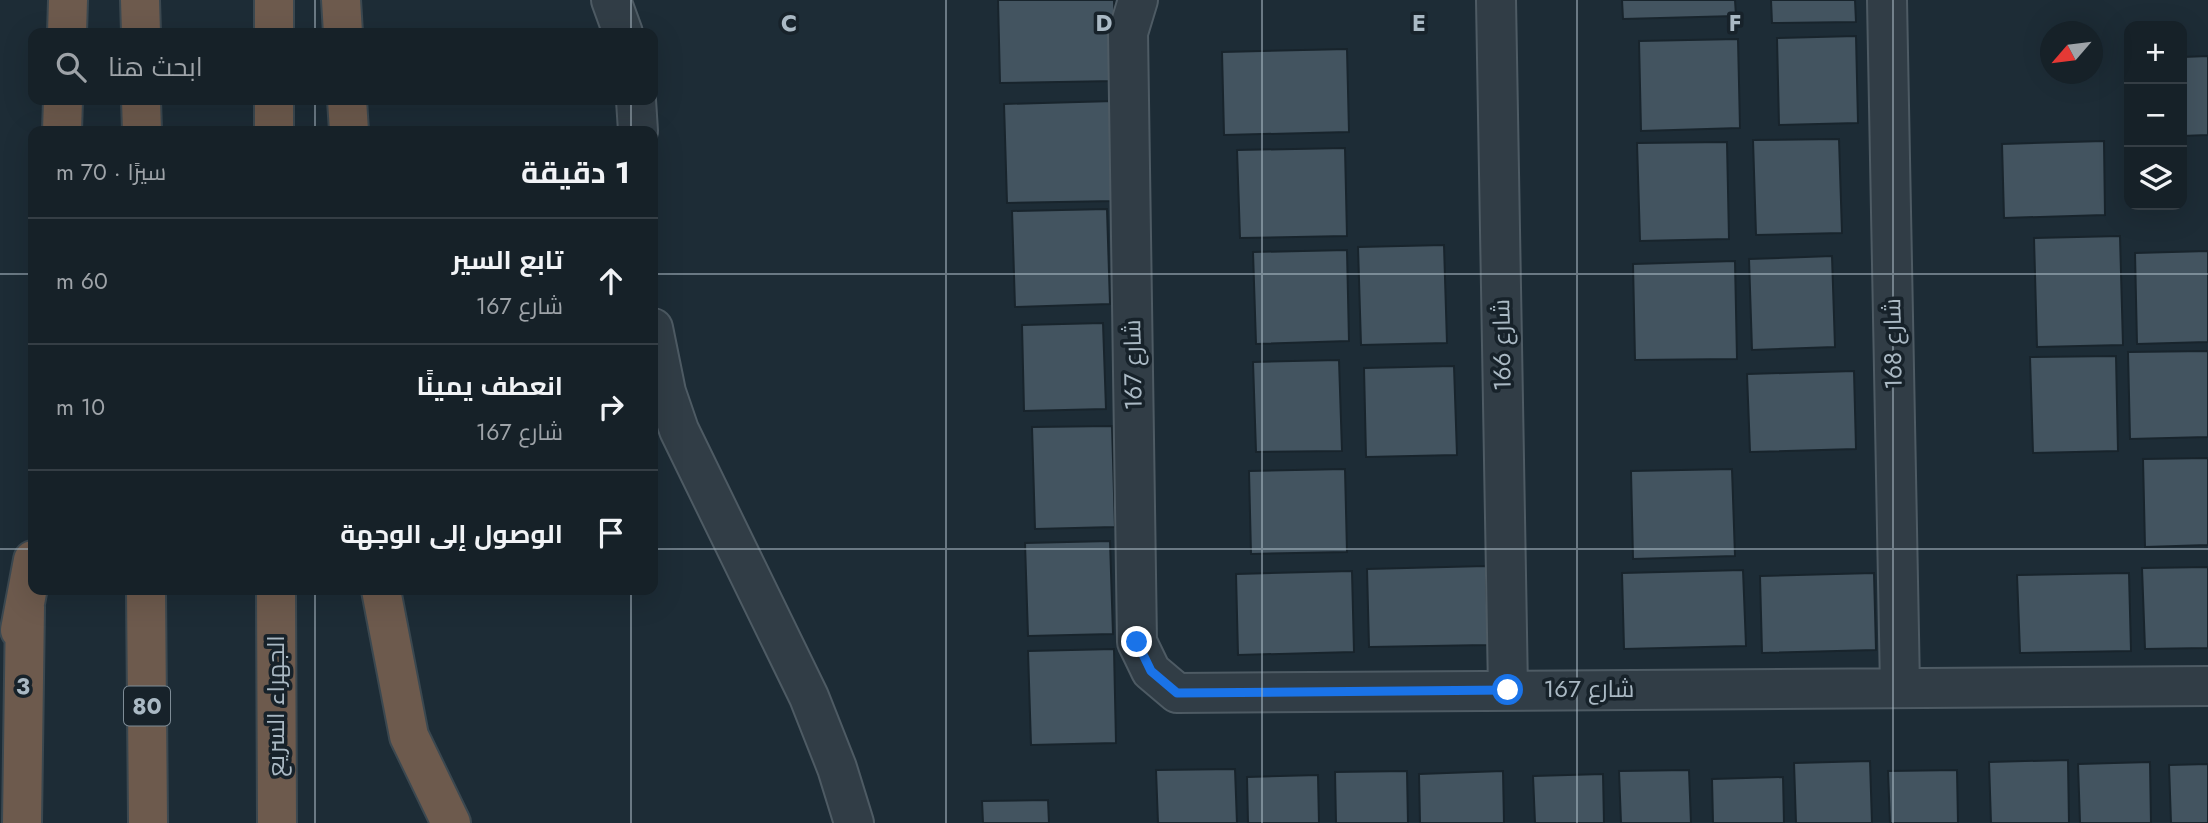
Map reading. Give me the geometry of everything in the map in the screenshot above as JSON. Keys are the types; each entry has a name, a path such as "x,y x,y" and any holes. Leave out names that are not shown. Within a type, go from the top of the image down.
{"highway":[{"path":"67,28 68,0"},
{"path":"141,0 141,28"},
{"path":"274,0 274,28"},
{"path":"341,0 343,28"},
{"path":"62,126 64,105"},
{"path":"141,105 142,126"},
{"path":"274,105 274,126"},
{"path":"347,105 349,126"},
{"path":"0,723 28,589"},
{"name":"80","path":"146,595 148,823"},
{"name":"الجهراء السريع","path":"276,595 277,823"},
{"path":"382,595 409,736 451,823"},
{"path":"22,823 25,607"},
{"path":"421,761 422,823"}],"street":[{"path":"611,0 621,28"},
{"name":"شارع 167","path":"1138,0 1128,33 1137,642 1151,671 1177,693 2208,686"},
{"name":"شارع 166","path":"1496,0 1508,690"},
{"name":"شارع 168","path":"1887,0 1900,687"},
{"path":"636,105 638,126"},
{"path":"658,353 666,392 679,430 809,697 837,768 854,823"}],"building":[{"path":"998,0 1114,0 1116,81 1000,83"},
{"path":"1622,0 1735,0 1736,16 1623,19"},
{"path":"1771,0 1855,0 1856,22 1772,23"},
{"path":"1856,36 1858,123 1779,125 1777,38"},
{"path":"1738,39 1740,128 1641,131 1639,41"},
{"path":"1347,49 1349,132 1224,135 1222,52"},
{"path":"2208,56 2208,135 2187,136 2187,57"},
{"path":"1114,101 1116,201 1007,203 1004,104"},
{"path":"1839,139 1842,233 1756,235 1753,140"},
{"path":"2104,141 2105,215 2004,218 2002,144"},
{"path":"1727,142 1729,239 1640,241 1637,143"},
{"path":"1345,148 1347,236 1240,238 1237,150"},
{"path":"1107,209 1110,304 1015,307 1012,211"},
{"path":"2120,236 2123,345 2037,347 2034,238"},
{"path":"1444,245 1447,343 1361,345 1358,247"},
{"path":"1347,250 1349,341 1256,344 1253,252"},
{"path":"2208,251 2208,342 2137,344 2135,253"},
{"path":"1832,256 1835,347 1752,350 1749,259"},
{"path":"1735,261 1737,359 1635,360 1633,264"},
{"path":"1103,323 1106,409 1024,411 1022,325"},
{"path":"2208,351 2208,437 2130,439 2128,352"},
{"path":"2116,356 2118,451 2033,453 2030,357"},
{"path":"1339,360 1342,451 1256,452 1253,362"},
{"path":"1454,366 1457,455 1366,457 1364,368"},
{"path":"1854,371 1856,449 1750,452 1747,374"},
{"path":"1112,426 1115,527 1035,529 1032,427"},
{"path":"2208,458 2208,545 2145,547 2143,459"},
{"path":"1345,469 1347,552 1251,554 1249,471"},
{"path":"1732,469 1735,556 1633,559 1631,471"},
{"path":"1110,541 1113,634 1028,636 1025,543"},
{"path":"1486,566 1488,645 1369,647 1367,569"},
{"path":"2208,567 2208,648 2145,649 2142,568"},
{"path":"1743,570 1746,646 1624,649 1622,573"},
{"path":"1352,571 1354,652 1238,655 1236,574"},
{"path":"1874,573 1876,650 1762,653 1760,576"},
{"path":"2129,573 2131,651 2020,653 2017,575"},
{"path":"1114,649 1116,743 1031,745 1028,651"},
{"path":"2068,760 2069,823 1991,823 1989,762"},
{"path":"1870,761 1872,823 1796,823 1794,763"},
{"path":"2150,762 2151,823 2080,823 2078,764"},
{"path":"2208,764 2208,823 2171,823 2169,765"},
{"path":"1235,769 1237,823 1158,823 1156,770"},
{"path":"1689,770 1691,823 1621,823 1619,771"},
{"path":"1957,770 1958,823 1890,823 1888,771"},
{"path":"1407,771 1408,823 1336,823 1335,772"},
{"path":"1503,771 1504,823 1420,823 1419,774"},
{"path":"1603,774 1604,823 1535,823 1533,776"},
{"path":"1318,775 1319,823 1248,823 1247,777"},
{"path":"1783,777 1784,823 1713,823 1712,779"},
{"path":"1048,800 1049,823 983,823 982,801"}],"route":[{"path":"1137,642 1151,671 1177,693 1508,690"}]}
